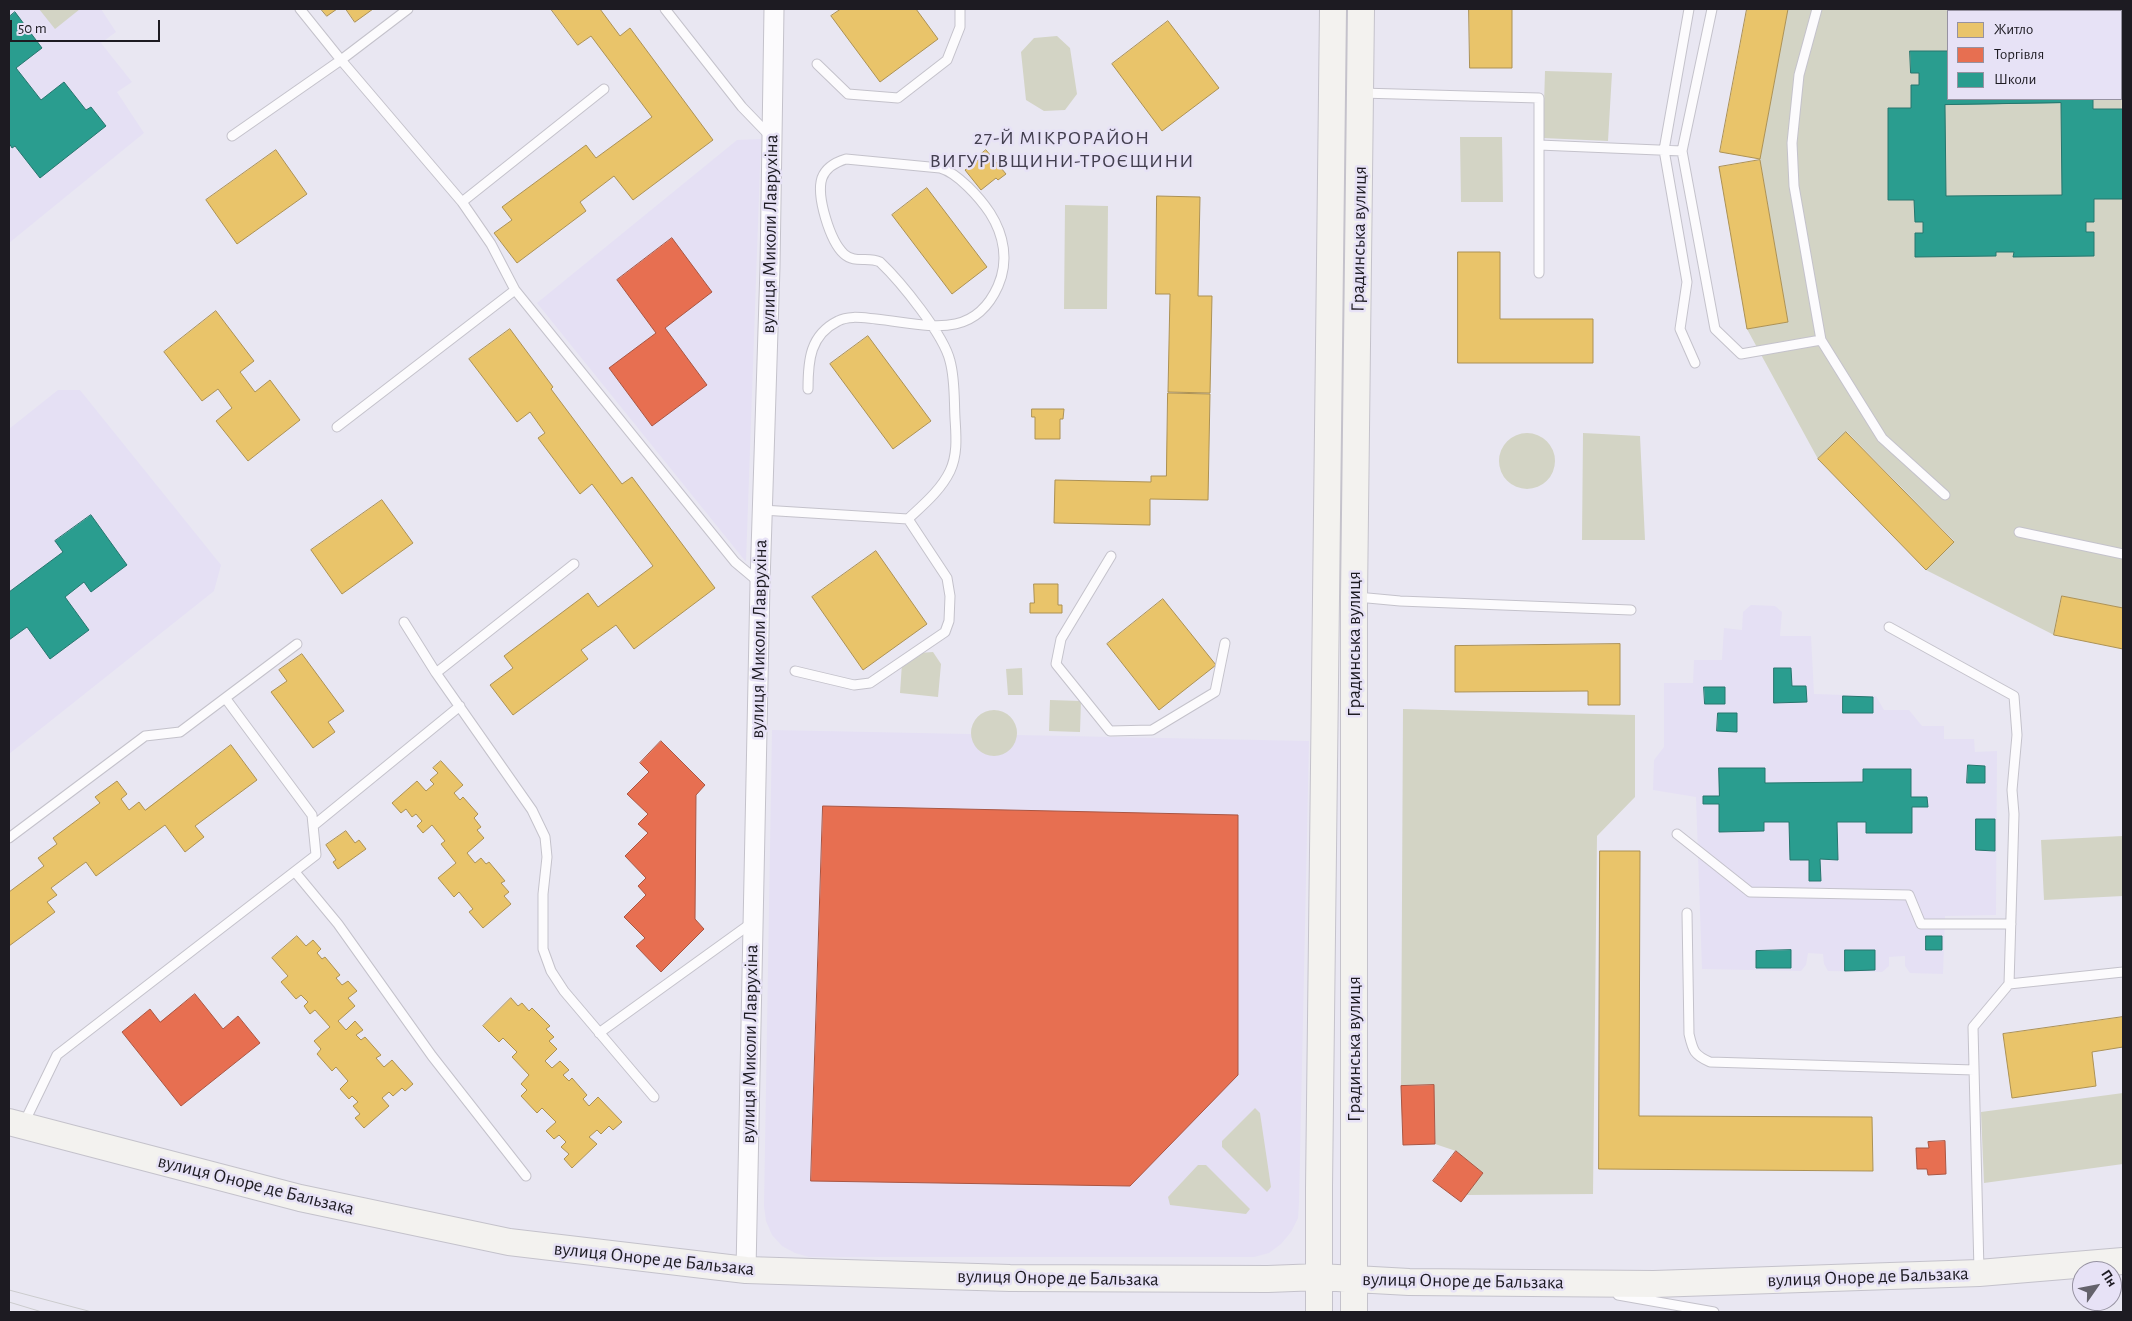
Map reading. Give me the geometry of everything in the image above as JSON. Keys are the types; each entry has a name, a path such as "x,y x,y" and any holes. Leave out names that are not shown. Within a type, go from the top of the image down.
{"street":[{"name":"вулиця Миколи Лаврухіна","path":"746,1270 760,583 770,268 774,9"},
{"name":"Градинська вулиця","path":"1320,1312 1318,1277 1333,9"},
{"name":"Градинська вулиця","path":"1354,1312 1354,597 1361,9"},
{"name":"вулиця Оноре де Бальзака","path":"16,1124 300,1198 509,1242 746,1270 1010,1278 1268,1279 1318,1277 1409,1282 1654,1284 1979,1273 2123,1261"}],"lane":[{"path":"300,9 340,60 462,202 491,244 515,290 735,562 760,583"},
{"path":"232,136 340,60 408,9"},
{"path":"665,9 742,107 772,138"},
{"path":"817,64 848,94 898,98 947,60 960,28 960,9"},
{"path":"1689,9 1664,150 1687,282 1680,329 1695,363"},
{"path":"1712,9 1682,150 1716,329 1741,354 1821,340"},
{"path":"1817,9 1800,75 1792,143 1794,186 1821,340 1882,438 1945,496"},
{"path":"462,202 604,88"},
{"path":"1361,93 1539,98 1539,273"},
{"path":"1539,145 1682,150"},
{"path":"762,510 908,519 933,495 950,470 956,448 950,360 932,325 880,262 872,259 854,260 844,254 839,248 829,229 820,193 822,177 834,163 852,159 940,168 950,171 989,212 1002,237 1004,253 1001,279 989,305 971,320 951,326 932,325 859,317 839,320 815,340 808,363 808,389"},
{"path":"337,428 515,290"},
{"path":"795,671 854,685 870,683 945,632 949,621 950,596 947,578 908,519"},
{"path":"2018,532 2123,554"},
{"path":"1111,556 1061,639 1056,664 1110,731 1152,730 1215,692 1225,643"},
{"path":"436,674 574,564"},
{"path":"1354,597 1631,610"},
{"path":"404,622 436,674 532,810 544,837 547,857 543,894 543,949 551,972 564,991 654,1097"},
{"path":"1889,627 2014,696 2017,735 2012,790 2014,814 2009,984 1973,1027 1979,1273"},
{"path":"9,838 145,736 180,732 297,644"},
{"path":"16,1124 35,1104 57,1055 316,855 312,815 226,699"},
{"path":"313,826 460,706"},
{"path":"1677,834 1750,892 1909,895 1921,924 2011,924"},
{"path":"295,872 338,924 432,1056 526,1176"},
{"path":"1687,912 1689,1034 1692,1047 1698,1057 1710,1062 1974,1070"},
{"path":"599,1033 753,921"},
{"path":"2009,984 2123,972"},
{"path":"1554,1283 1714,1312"}],"shaded area":[{"path":"9,9 101,9 116,32 101,43 132,82 117,92 144,133 9,243"},
{"path":"39,9 80,9 55,29"},
{"path":"1788,9 2123,9 2123,608 2062,596 2054,635 1926,570 1954,541 1847,432 1818,459 1747,329 1788,322 1760,159"},
{"path":"1057,36 1070,48 1077,94 1065,110 1044,111 1026,100 1021,52 1034,38"},
{"path":"1545,71 1612,73 1608,141 1543,138"},
{"path":"1460,137 1502,137 1503,202 1461,202"},
{"path":"761,139 746,562 537,303 737,140"},
{"path":"1065,205 1108,206 1107,309 1064,309"},
{"path":"58,390 80,390 221,565 214,591 9,754 9,429"},
{"path":"1527,433 1538,435 1547,441 1553,450 1555,461 1553,472 1547,481 1538,487 1527,489 1516,487 1507,481 1501,472 1499,461 1501,450 1507,441 1516,435"},
{"path":"1583,433 1640,436 1645,540 1582,540"},
{"path":"1751,605 1775,606 1782,612 1780,636 1811,636 1814,694 1876,696 1884,710 1909,710 1922,726 1944,726 1944,739 1974,739 1975,752 1997,751 1996,915 1945,916 1943,974 1910,973 1905,966 1905,956 1889,957 1889,966 1882,972 1828,971 1824,964 1823,954 1808,953 1806,965 1801,971 1702,969 1696,797 1653,790 1654,760 1664,747 1664,683 1693,683 1694,660 1722,660 1724,628 1742,630 1743,612"},
{"path":"933,652 941,664 938,697 900,693 902,663 919,653"},
{"path":"1022,668 1023,695 1008,695 1006,669"},
{"path":"1050,700 1081,701 1080,732 1049,731"},
{"path":"1403,709 1635,715 1635,797 1597,836 1593,1194 1466,1195 1483,1173 1456,1151 1435,1144 1434,1085 1401,1086"},
{"path":"989,710 999,710 1013,720 1017,733 1013,746 1007,752 999,756 989,756 975,746 971,738 971,728 981,714"},
{"path":"772,730 1309,741 1299,1203 1298,1218 1291,1232 1281,1244 1269,1253 1254,1257 809,1257 795,1253 782,1246 772,1235 766,1221 764,1206"},
{"path":"2123,836 2123,896 2044,900 2041,840"},
{"path":"2123,1093 2123,1164 1984,1183 1981,1112"},
{"path":"1255,1108 1260,1113 1271,1187 1267,1192 1222,1147 1222,1141"},
{"path":"1198,1165 1206,1165 1250,1209 1246,1214 1170,1205 1168,1197"}],"building: Житло":[{"path":"321,9 337,9 327,16"},
{"path":"346,9 373,9 355,22"},
{"path":"551,9 600,9 620,36 630,28 713,140 633,200 614,176 580,202 586,211 517,263 494,233 512,220 502,207 586,145 596,158 652,117 591,36 578,45"},
{"path":"841,9 916,9 938,39 880,82 831,16"},
{"path":"1469,9 1512,9 1512,68 1470,68"},
{"path":"1747,9 1788,9 1760,159 1720,152"},
{"path":"1168,21 1219,88 1162,131 1112,64"},
{"path":"276,150 307,194 237,244 206,200"},
{"path":"986,150 1006,174 998,180 996,178 981,190 965,170 982,157 980,155"},
{"path":"1760,160 1788,322 1747,329 1719,167"},
{"path":"927,188 987,267 952,294 892,215"},
{"path":"1157,196 1200,197 1198,296 1212,296 1210,393 1168,392 1170,294 1156,294"},
{"path":"1458,252 1500,252 1500,319 1593,319 1593,363 1458,363"},
{"path":"216,311 254,361 240,372 255,392 270,380 300,420 248,461 216,421 232,408 218,389 202,401 164,352"},
{"path":"510,329 553,387 551,389 622,484 632,477 715,588 634,649 616,625 581,650 588,659 513,715 490,685 513,668 504,656 588,593 598,607 653,566 592,484 580,494 538,438 545,433 530,412 517,422 469,359"},
{"path":"868,336 931,421 893,449 830,364"},
{"path":"1168,393 1210,394 1208,500 1150,499 1150,525 1054,523 1055,480 1151,482 1151,476 1166,476"},
{"path":"1032,409 1064,409 1063,419 1060,419 1060,439 1035,439 1035,417 1032,417"},
{"path":"1846,432 1954,542 1926,570 1818,459"},
{"path":"382,500 413,543 342,594 311,550"},
{"path":"876,551 927,624 863,670 812,597"},
{"path":"1034,584 1058,584 1058,605 1062,605 1062,613 1030,613 1030,603 1034,603"},
{"path":"2062,596 2123,608 2123,649 2054,635"},
{"path":"1163,599 1216,665 1159,710 1107,644"},
{"path":"1620,644 1620,705 1588,705 1588,691 1455,692 1455,646"},
{"path":"302,654 344,711 328,722 335,732 313,748 271,692 287,681 279,670"},
{"path":"231,745 257,780 195,826 204,837 185,852 165,825 96,876 86,862 51,888 57,895 47,902 55,912 9,946 9,892 44,866 38,858 57,844 53,838 100,803 95,797 117,781 127,794 121,799 129,810 139,802 145,810"},
{"path":"441,761 463,785 454,793 460,800 463,797 478,814 474,818 481,827 477,830 484,838 467,853 475,863 481,858 486,864 489,862 505,881 501,883 509,892 504,896 511,904 483,928 469,912 473,909 459,892 454,897 438,878 456,863 441,844 445,841 432,825 423,833 417,826 422,821 416,814 412,817 406,809 401,813 392,803 417,781 426,791 434,784 430,780 438,773 433,768"},
{"path":"346,831 355,843 359,840 366,849 338,869 333,862 336,860 326,845"},
{"path":"1600,851 1640,851 1639,1116 1872,1117 1873,1171 1599,1169"},
{"path":"297,936 306,946 313,940 321,949 317,953 322,959 325,957 340,975 336,978 342,985 348,981 357,991 348,998 355,1006 338,1021 346,1030 355,1021 363,1030 356,1035 361,1040 365,1037 381,1055 376,1058 384,1067 392,1060 413,1084 405,1091 402,1088 393,1096 389,1092 382,1098 389,1106 364,1128 355,1118 360,1114 353,1106 358,1102 352,1096 349,1099 340,1089 348,1081 336,1067 332,1071 317,1054 321,1049 314,1041 330,1027 315,1010 310,1014 304,1006 308,1002 301,995 296,999 281,982 288,976 272,958"},
{"path":"511,998 518,1006 522,1003 529,1011 532,1008 550,1026 546,1029 554,1037 549,1041 557,1049 545,1061 552,1068 560,1061 569,1070 563,1075 569,1081 572,1078 587,1095 583,1099 589,1106 598,1097 622,1122 613,1130 609,1126 601,1134 597,1130 589,1137 597,1144 572,1168 564,1159 569,1154 561,1147 566,1142 559,1135 554,1139 546,1131 556,1122 542,1108 537,1113 521,1096 527,1090 521,1084 529,1075 512,1057 517,1052 503,1038 499,1042 483,1026"},
{"path":"2123,1017 2123,1047 2092,1052 2096,1086 2012,1098 2003,1034"}],"building: Торгівля":[{"path":"672,238 712,292 665,328 707,385 652,426 609,368 656,333 617,280"},
{"path":"661,741 705,785 696,795 695,919 704,929 661,972 636,946 645,938 624,917 646,895 638,886 646,878 625,856 648,833 638,824 648,814 627,794 649,772 640,763"},
{"path":"823,806 1238,815 1238,1075 1130,1186 811,1181"},
{"path":"195,994 223,1029 238,1016 260,1043 181,1106 122,1032 150,1009 160,1022"},
{"path":"1434,1085 1435,1144 1403,1145 1401,1086"},
{"path":"1945,1141 1946,1174 1928,1175 1927,1169 1917,1169 1916,1148 1929,1148 1928,1142"},
{"path":"1456,1151 1483,1173 1461,1202 1433,1181"}],"building: Школи":[{"path":"15,12 42,48 16,68 41,100 64,82 86,110 91,107 106,126 40,178 15,146 12,148 9,143 9,17"},
{"path":"1910,51 1947,51 1947,100 2093,100 2093,109 2123,109 2123,199 2094,199 2094,222 2086,222 2086,232 2094,232 2094,256 2013,257 2014,252 1996,252 1996,256 1915,257 1915,233 1923,233 1923,222 1915,222 1914,200 1888,200 1888,108 1911,108 1911,85 1919,85 1919,73 1911,73","holes":["2061,103 2062,195 1946,196 1945,105"]},
{"path":"91,515 127,565 91,592 84,582 65,597 89,630 50,659 27,627 9,640 9,592 63,552 55,541"},
{"path":"1774,668 1791,668 1792,686 1806,686 1807,702 1774,703"},
{"path":"1704,687 1725,687 1725,704 1705,704"},
{"path":"1843,696 1873,697 1873,713 1843,713"},
{"path":"1718,713 1737,713 1737,732 1717,731"},
{"path":"1968,765 1985,766 1985,783 1967,783"},
{"path":"1719,768 1765,768 1765,783 1863,782 1863,769 1911,769 1911,797 1927,797 1928,807 1912,807 1912,833 1866,833 1866,822 1837,822 1838,860 1820,859 1821,881 1809,881 1809,860 1790,860 1789,822 1764,822 1764,831 1719,832 1719,804 1703,804 1703,796 1719,796"},
{"path":"1976,819 1995,819 1995,851 1976,850"},
{"path":"1926,936 1942,936 1942,950 1926,950"},
{"path":"1791,950 1791,968 1756,968 1756,951"},
{"path":"1845,950 1875,950 1875,970 1845,971"}],"tram line":[{"path":"9,1290 92,1312"},
{"path":"9,1302 42,1312"}],"district":[{"name":"27-Й МІКРОРАЙОН ВИГУРІВЩИНИ-ТРОЄЩИНИ","path":"1062,150"}]}
